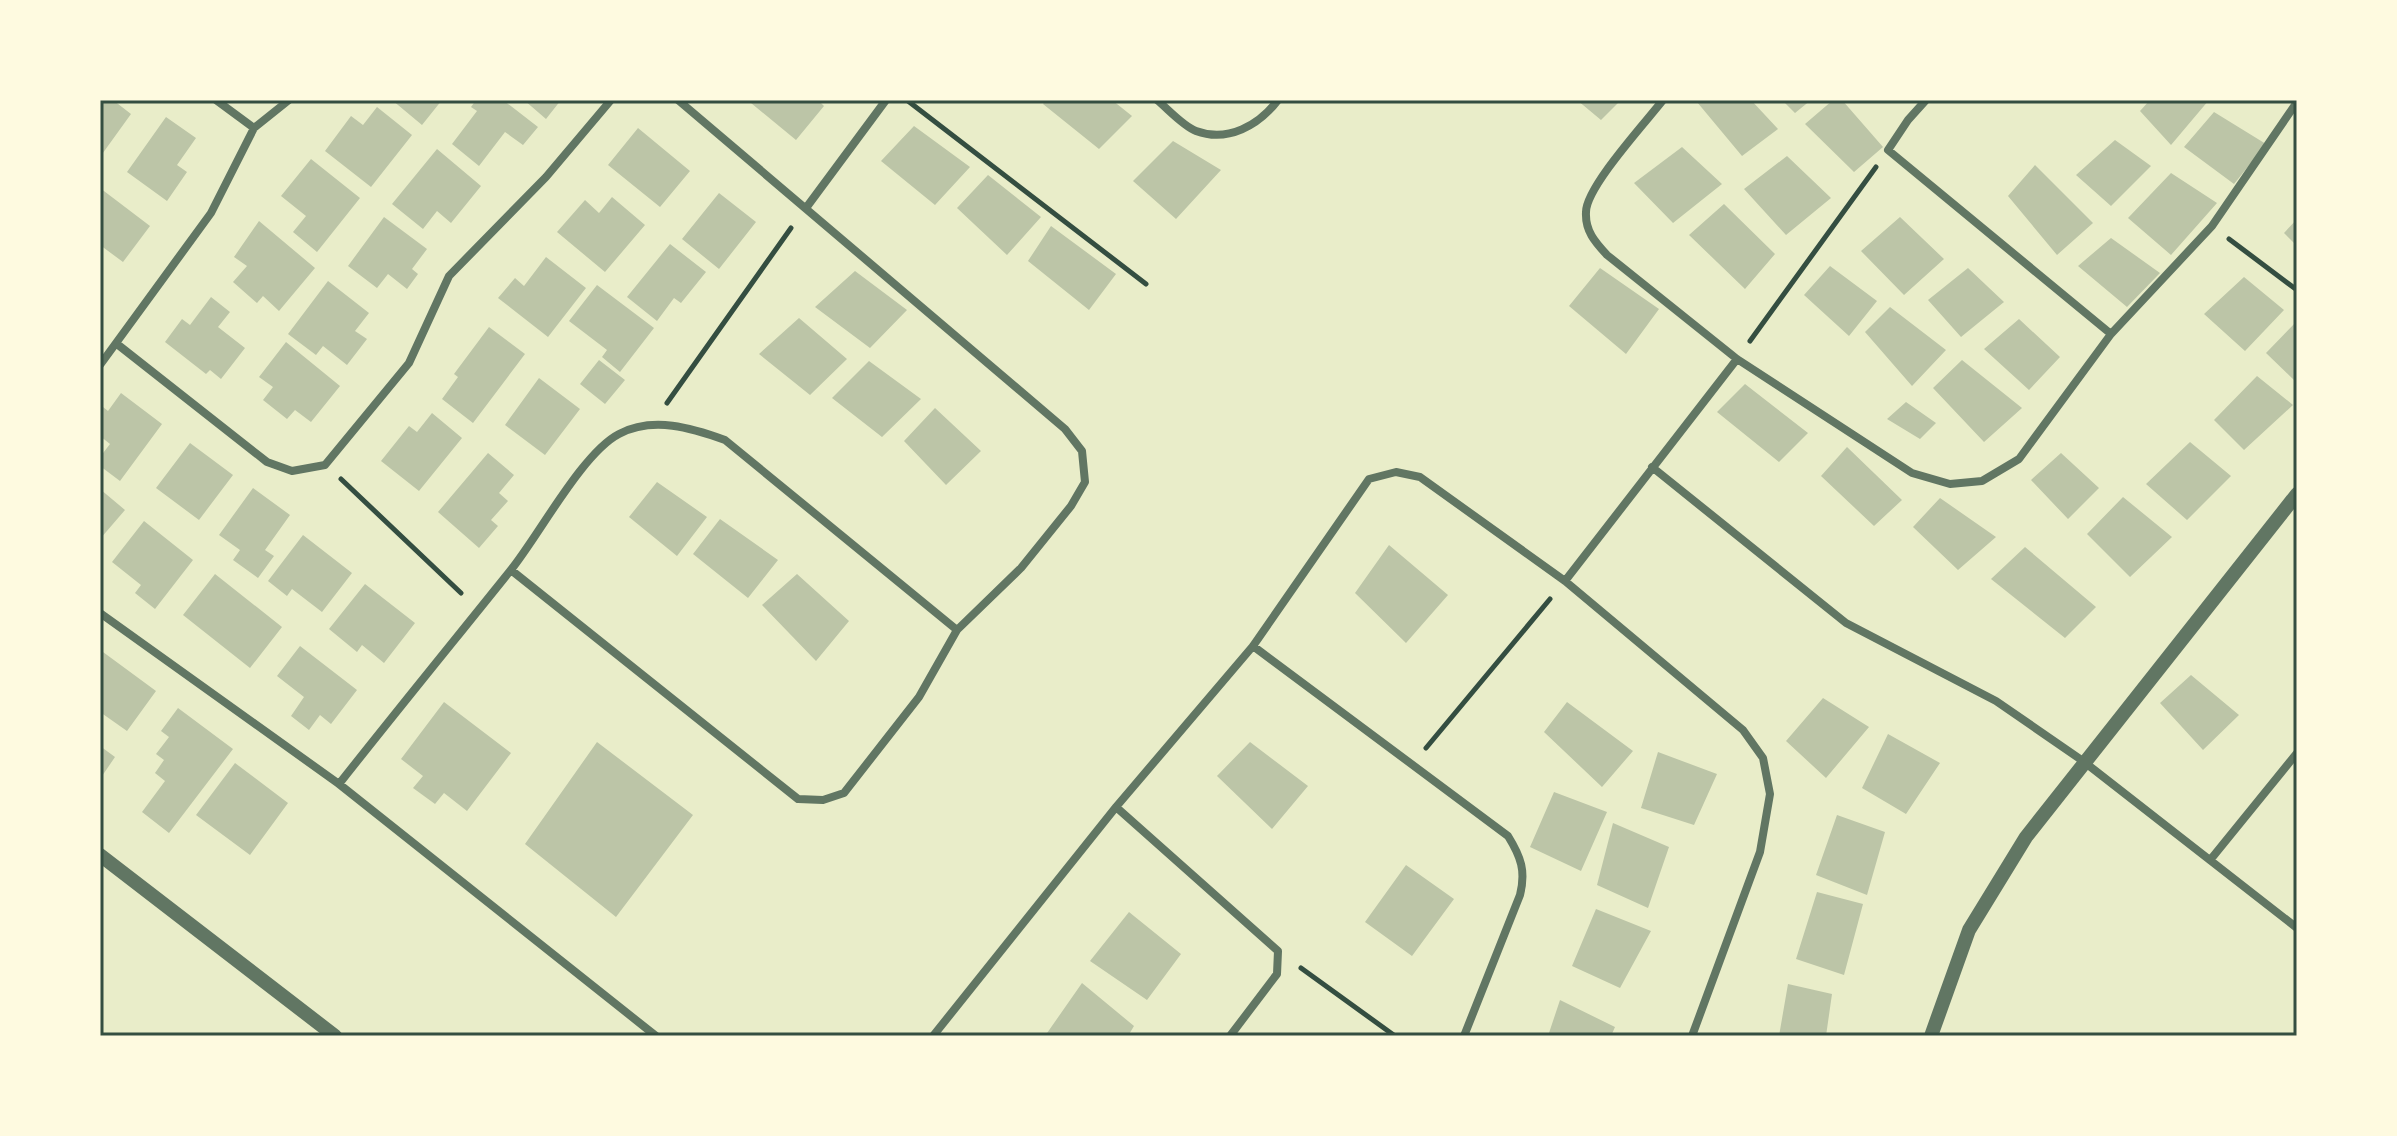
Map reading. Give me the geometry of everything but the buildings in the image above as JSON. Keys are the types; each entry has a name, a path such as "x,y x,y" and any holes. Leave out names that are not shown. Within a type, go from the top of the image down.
{"street":[{"path":"216,100 254,128"},
{"path":"100,365 211,213 254,128 289,100"},
{"path":"117,344 267,462 292,471 325,465 409,363 449,276 546,177 611,100"},
{"path":"511,570 798,799 823,800 844,793 919,697 957,630 1021,568 1071,506 1085,482 1082,451 1065,429 678,100"},
{"path":"806,208 886,100"},
{"path":"1157,100 1195,131 1222,134 1248,128 1266,115 1278,100"},
{"path":"1663,100 1594,188 1585,210 1589,234 1607,255 1737,359 1912,473 1950,484 1982,481 2019,459 2111,334 2212,226 2297,102"},
{"path":"1926,100 1888,150 2111,334"},
{"path":"1565,581 1737,359"},
{"path":"339,784 511,570 589,459 619,434 651,425 688,427 725,440 957,630"},
{"path":"1652,467 1846,623 1996,701 2083,761 2297,928"},
{"path":"933,1036 1116,807 1253,646 1369,479 1396,472 1420,477 1565,581 1743,730 1763,758 1770,794 1760,852 1692,1036"},
{"path":"1931,1036 1969,930 2026,837 2297,494"},
{"path":"100,613 339,784 656,1036"},
{"path":"1253,646 1508,836 1520,854 1525,877 1464,1036"},
{"path":"2211,859 2297,753"},
{"path":"1116,807 1278,951 1277,974 1230,1036"},
{"path":"100,855 335,1036"}],"path":[{"path":"907,100 1146,284"},
{"path":"1737,359 1888,150"},
{"path":"651,425 806,208"},
{"path":"2212,226 2297,290"},
{"path":"325,465 478,609"},
{"path":"1412,764 1565,581"},
{"path":"1278,951 1395,1036"}]}
